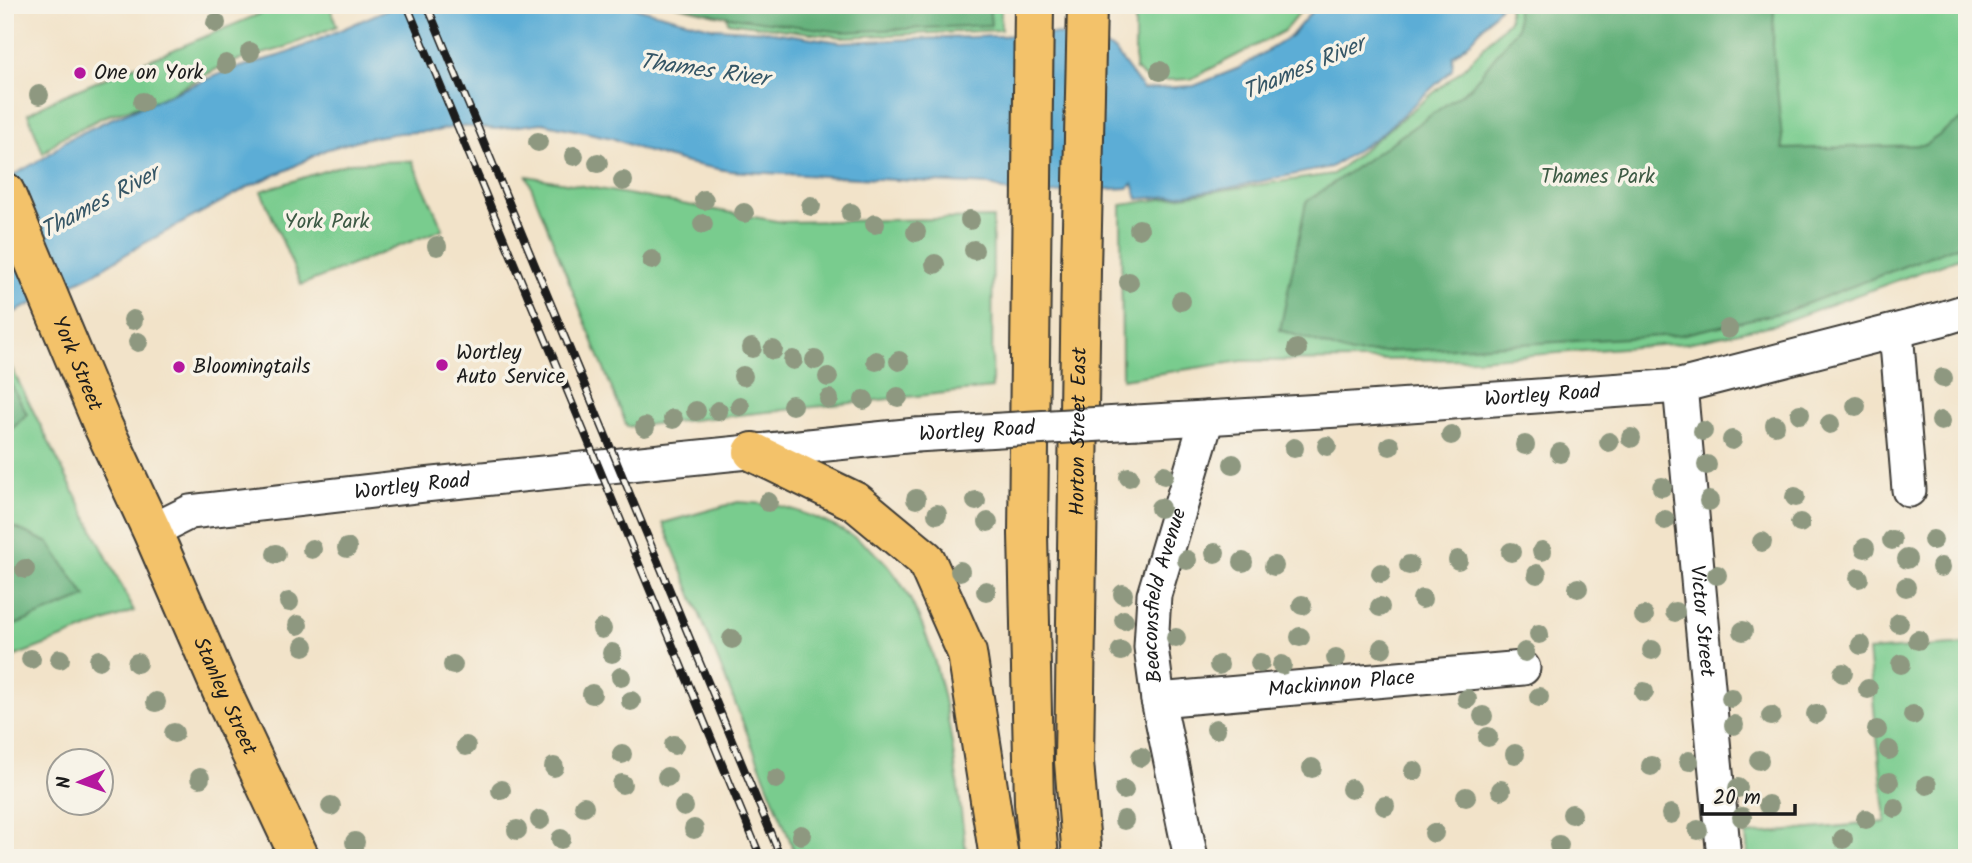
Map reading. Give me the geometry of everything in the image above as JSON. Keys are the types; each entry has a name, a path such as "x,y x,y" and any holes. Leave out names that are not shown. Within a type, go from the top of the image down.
{"main road":[{"path":"1034,5 1028,534 1034,803 1039,858"},
{"name":"Horton Street East","path":"1082,858 1074,762 1087,5"},
{"name":"York Street","path":"5,192 103,426 152,531"},
{"path":"753,452 856,502 926,560 967,653 999,858"},
{"name":"Stanley Street","path":"152,531 227,703 300,858"}],"street":[{"name":"Wortley Road","path":"152,531 190,512 424,485 916,435 1680,386 1967,311"},
{"path":"1896,331 1909,490"},
{"name":"Victor Street","path":"1680,386 1724,858"},
{"name":"Beaconsfield Avenue","path":"1191,858 1158,700 1151,648 1154,595 1207,418"},
{"name":"Mackinnon Place","path":"1158,700 1523,668"}],"green space":[{"path":"281,5 329,5 337,26 284,48 226,64 160,99 103,117 61,138 43,153 28,114 55,99"},
{"path":"673,5 989,5 991,25 842,32 716,15"},
{"path":"725,5 1001,5 1001,30 842,37 728,22"},
{"path":"1135,5 1306,5 1284,31 1191,79 1149,81 1135,69"},
{"name":"Thames Park","path":"1509,5 1967,5 1967,255 1777,324 1687,343 1478,359 1242,361 1122,379 1121,205 1333,174 1463,69 1509,20"},
{"name":"Thames Park","path":"1517,5 1774,5 1773,47 1783,149 1925,145 1967,116 1967,242 1788,311 1680,335 1351,354 1280,330 1306,202 1471,87 1517,28"},
{"name":"York Park","path":"412,161 443,229 301,285 261,191 349,163"},
{"path":"527,176 782,222 993,218 992,388 627,427"},
{"path":"5,355 134,611 5,660"},
{"path":"5,373 27,414 5,436"},
{"path":"738,502 780,506 840,529 868,547 890,568 925,631 936,668 952,746 967,858 797,858 663,523"},
{"path":"5,523 49,543 86,597 5,629"},
{"path":"1967,644 1967,858 1748,858 1746,835 1886,822 1868,651"}],"water":[{"name":"Thames River","path":"397,5 625,5 714,28 765,31 840,42 1053,34 1085,37 1114,50 1143,89 1194,86 1239,68 1291,36 1317,5 1501,5 1471,41 1453,56 1452,70 1380,135 1331,167 1173,196 1138,199 1133,184 1128,188 1022,197 989,185 729,171 687,163 612,138 542,123 496,129 459,126 362,139 325,150 252,185 93,274 5,317 5,180 47,156 65,141 106,121 227,71 288,53"}],"railway":[{"path":"407,5 761,858"},
{"path":"427,5 781,858"}],"place":[{"name":"One on York","path":"80,73"},
{"name":"Wortley Auto Service","path":"442,365"},
{"name":"Bloomingtails","path":"179,367"}]}
